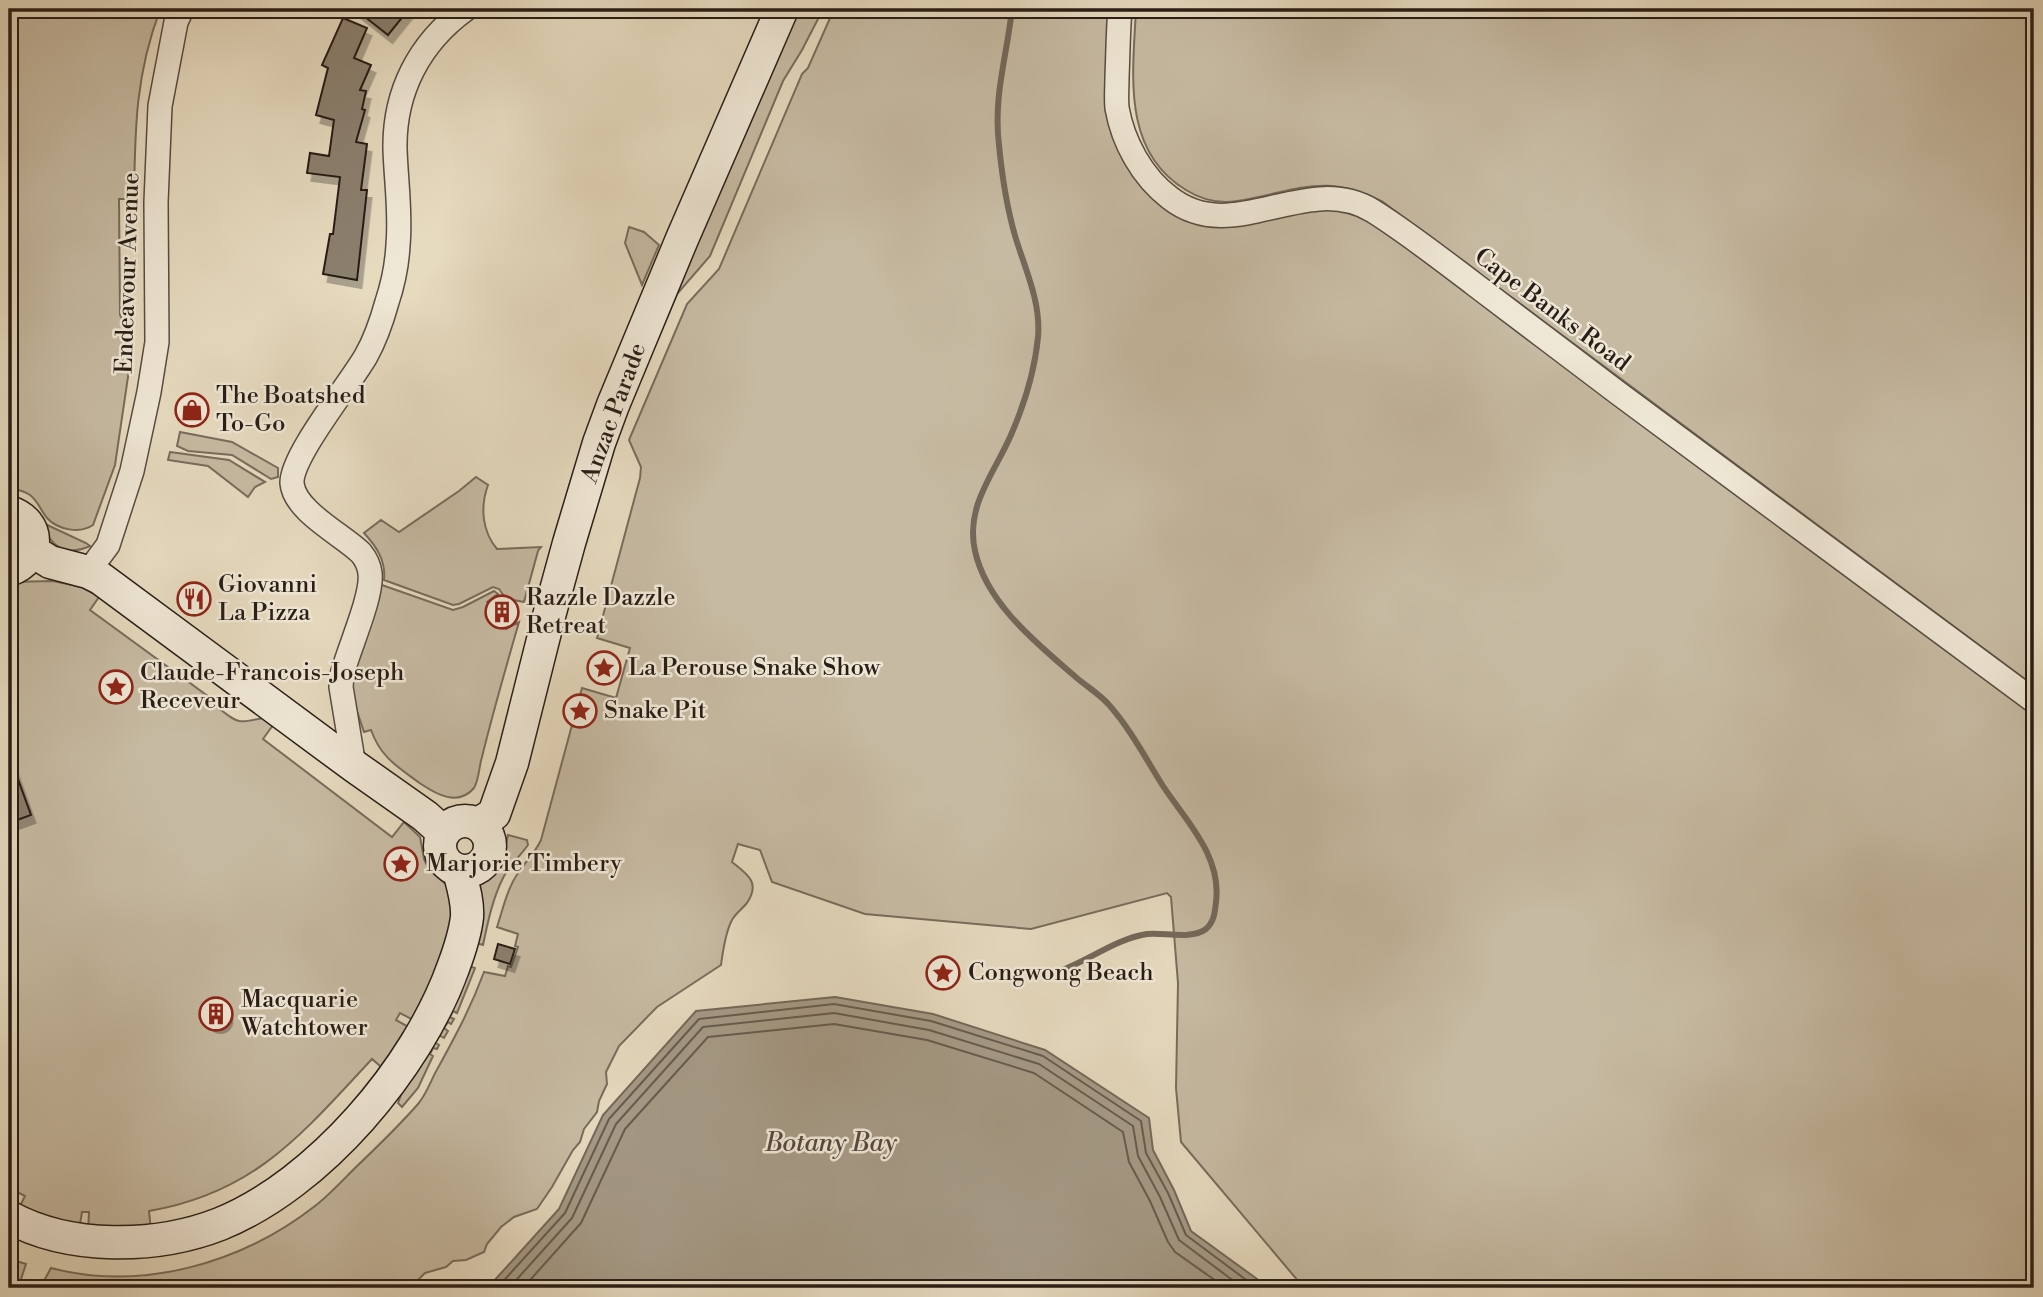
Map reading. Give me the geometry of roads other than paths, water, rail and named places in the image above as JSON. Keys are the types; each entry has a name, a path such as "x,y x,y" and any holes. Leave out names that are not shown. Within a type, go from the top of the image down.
{"main road":[{"name":"Anzac Parade","path":"478,824 494,814 512,763 555,592 613,405 782,9"},
{"path":"9,512 27,523 33,541 20,560"},
{"path":"20,560 50,562 88,572 107,582 425,816 444,833"},
{"path":"459,822 478,824 488,836 491,848 489,856 479,868 459,871 449,866 442,856 440,845 444,833 459,822"},
{"path":"9,1217 40,1230 82,1239 131,1243 170,1238 228,1221 265,1200 305,1171 394,1079 439,1002 455,963 466,924 466,897 459,871"}],"street":[{"name":"Endeavour Avenue","path":"88,572 108,545 132,471 149,393 157,342 156,202 160,106 176,22 182,9"},
{"path":"354,766 341,687 342,675 367,597 370,575 361,553 296,498 292,488 292,475 302,454 366,356 388,300 398,245 395,135 401,95 412,70 430,43 466,9"},
{"name":"Cape Banks Road","path":"1120,9 1117,107 1126,141 1143,170 1168,197 1187,209 1206,216 1245,214 1301,200 1324,198 1347,200 1370,209 2034,701"}],"water":[{"name":"Botany Bay","path":"835,997 933,1014 1045,1050 1149,1118 1153,1150 1191,1231 1267,1288 482,1288 493,1282 559,1209 603,1115 696,1011"}],"waterway":[{"path":"1012,9 999,93 999,145 1010,216 1035,299 1038,337 1032,374 1020,412 978,505 974,519 975,551 981,571 991,589 1016,622 1103,699 1125,725 1208,854 1216,885 1215,913 1206,929 1193,934 1147,934 1135,937 1054,973"}],"place":[{"name":"The Boatshed To-Go","path":"192,410"},
{"name":"Giovanni La Pizza","path":"194,599"},
{"name":"Razzle Dazzle Retreat","path":"502,612"},
{"name":"La Perouse Snake Show","path":"604,668"},
{"name":"Claude-Francois-Joseph Receveur","path":"116,687"},
{"name":"Snake Pit","path":"580,711"},
{"name":"Marjorie Timbery","path":"401,864"},
{"name":"Congwong Beach","path":"943,973"},
{"name":"Macquarie Watchtower","path":"216,1014"}]}
